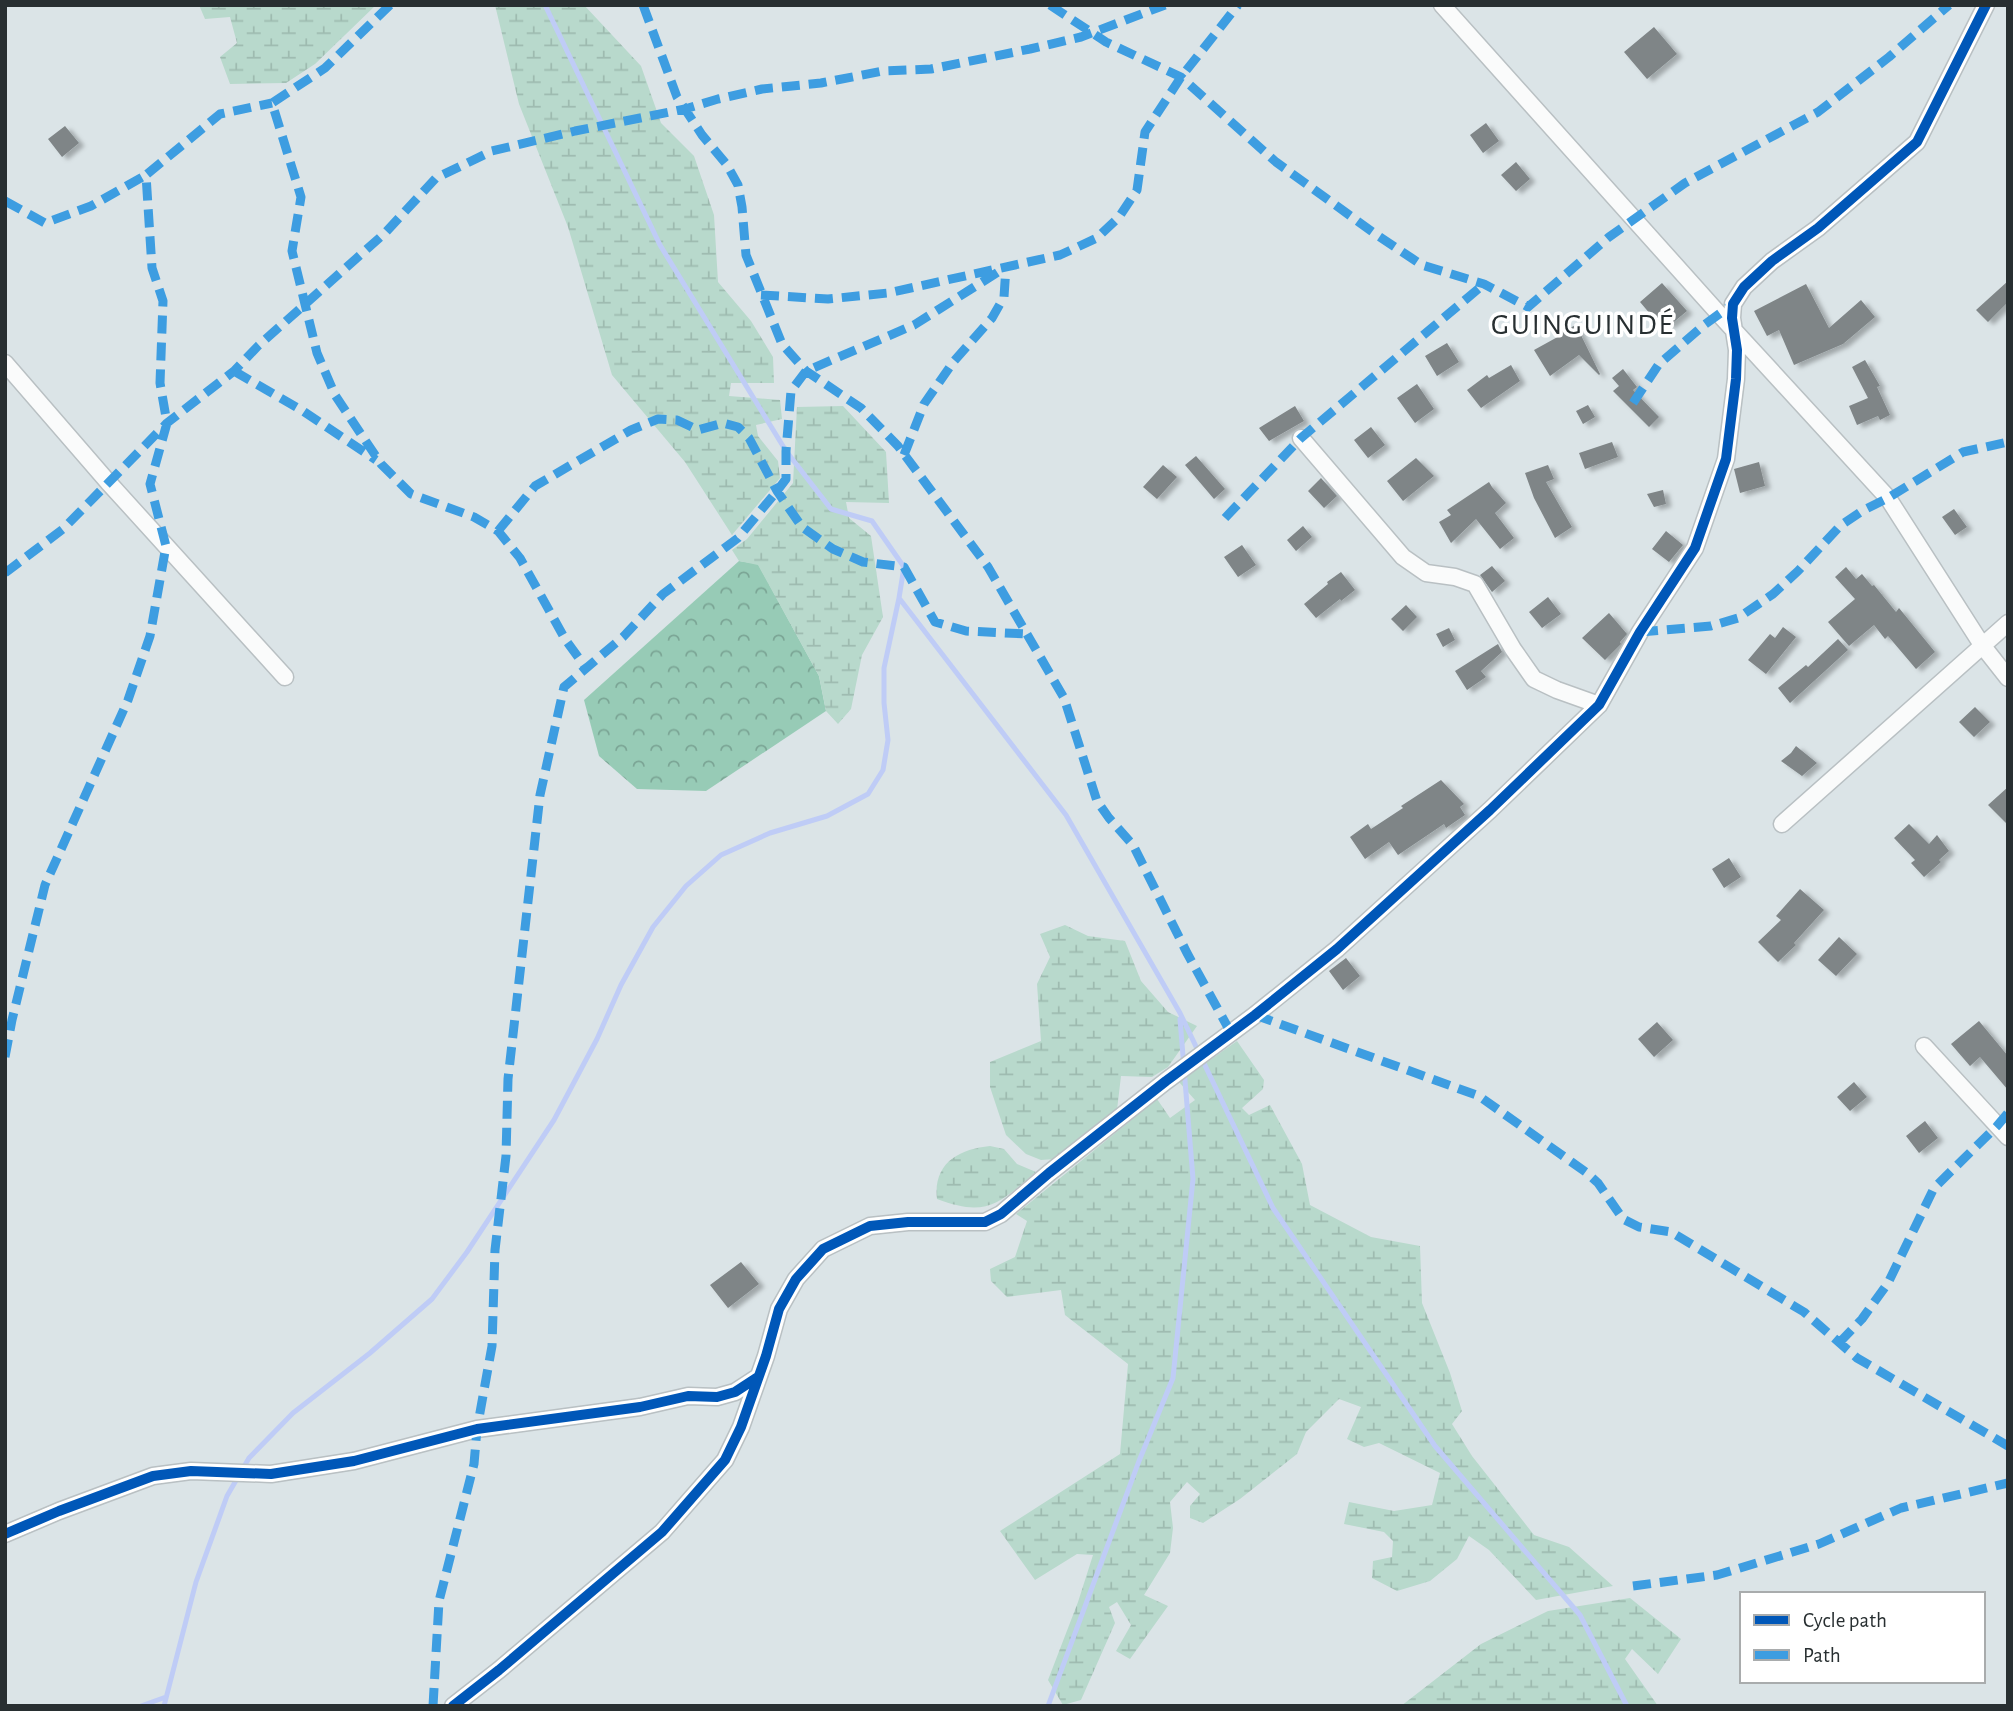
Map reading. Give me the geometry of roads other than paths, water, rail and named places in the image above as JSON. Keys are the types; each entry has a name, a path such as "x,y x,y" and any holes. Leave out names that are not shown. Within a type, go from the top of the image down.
{"street":[{"path":"1442,5 1734,331 1888,498 1982,645 2008,678"},
{"path":"453,1706 662,1532 725,1460 741,1427 779,1309 796,1279 823,1249 870,1226 908,1222 985,1222 1001,1214 1049,1173 1337,949 1490,810 1599,705 1640,632 1695,548 1726,459 1736,379 1737,350 1732,318 1733,304 1744,287 1772,261 1818,228 1917,142 1986,5"},
{"path":"5,363 285,677"},
{"path":"1301,438 1403,557 1426,573 1455,577 1475,584 1534,679 1599,705"},
{"path":"1782,824 2008,623"},
{"path":"1924,1046 2008,1137"},
{"path":"5,1534 153,1476 191,1471 271,1474 355,1461 477,1429 640,1407 688,1396 717,1397 735,1392 758,1377"}],"waterway":[{"path":"545,5 660,245 786,451 831,509 872,521 904,567 899,598 1066,815 1180,1013 1273,1208 1435,1446 1580,1615 1627,1706"},
{"path":"164,1706 196,1582 227,1496 249,1458 293,1413 370,1353 432,1299 467,1252 554,1120 653,927 686,886 721,855 770,833 827,816 868,794 883,770 888,740 884,668 899,598"},
{"path":"1048,1706 1139,1461 1173,1378 1193,1179 1180,1019"},
{"path":"141,1706 166,1697"}],"district":[{"name":"GUINGUINDÉ","path":"1583,324"}]}
